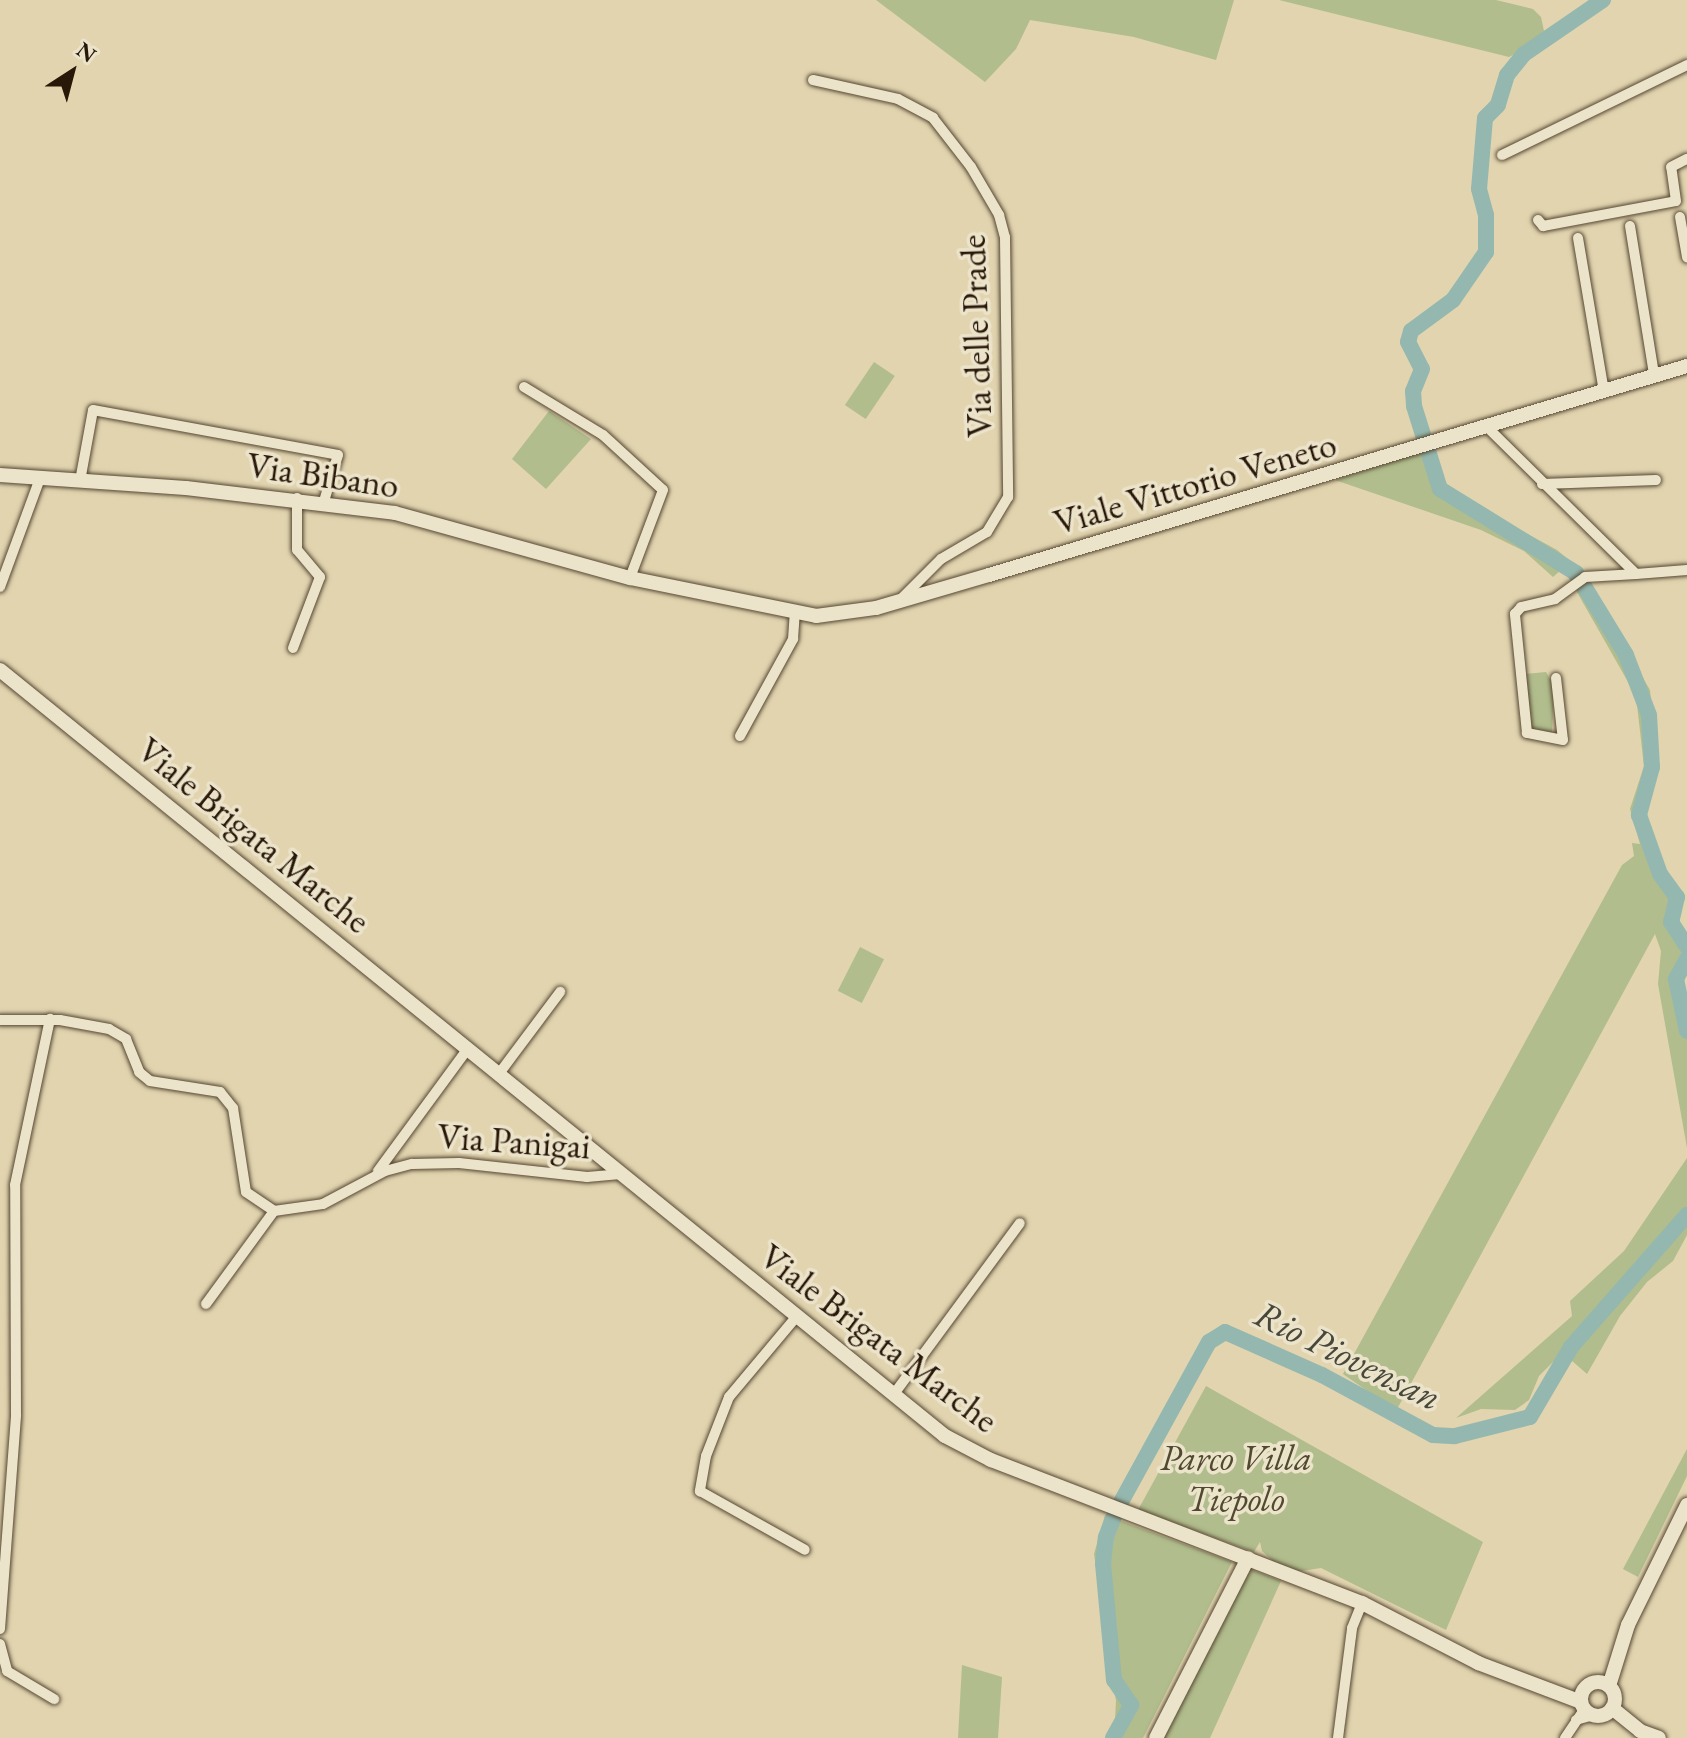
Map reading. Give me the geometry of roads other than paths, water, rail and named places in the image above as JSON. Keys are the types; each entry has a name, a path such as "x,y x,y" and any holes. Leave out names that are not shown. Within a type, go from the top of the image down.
{"street":[{"path":"1502,155 1687,65"},
{"name":"Via delle Prade","path":"813,80 898,99 933,118 971,167 999,215 1005,237 1008,497 987,532 941,559 899,601"},
{"path":"1538,220 1543,226 1676,201 1671,167 1687,159"},
{"path":"1680,217 1687,257"},
{"path":"1630,226 1654,375"},
{"path":"1578,238 1604,391"},
{"name":"Viale Vittorio Veneto","path":"989,575 1687,366"},
{"path":"524,387 603,435 663,490 630,578"},
{"path":"80,481 93,410 338,455 324,501"},
{"path":"1487,427 1636,574"},
{"name":"Via Bibano","path":"0,475 297,498 395,513 630,578 795,613 842,614 989,575"},
{"path":"0,587 40,478"},
{"path":"1542,484 1656,480"},
{"name":"Via Bibano","path":"293,648 320,577 297,550 297,498"},
{"path":"1556,678 1563,740 1527,733 1515,614 1521,607 1555,599 1585,577 1687,570"},
{"path":"740,736 793,639 795,613"},
{"name":"Viale Brigata Marche","path":"0,670 744,1274 971,1452 1362,1603 1478,1663 1659,1738"},
{"path":"498,1075 560,992"},
{"path":"0,1629 16,1415 15,1185 50,1019"},
{"path":"0,1020 50,1019 118,1034 130,1046 139,1072 150,1081 213,1089 225,1096 233,1108 240,1174 252,1199 274,1211 206,1304"},
{"path":"378,1171 467,1050"},
{"name":"Via Panigai","path":"274,1211 323,1204 385,1171 412,1164 459,1163 587,1177 623,1174"},
{"path":"894,1394 1020,1223"},
{"path":"797,1316 729,1397 706,1456 700,1491 805,1550"},
{"path":"1565,1738 1603,1684 1687,1505"},
{"path":"1156,1738 1248,1558"},
{"path":"1338,1738 1352,1628 1362,1603"},
{"path":"0,1644 7,1671 54,1699"},
{"path":"1588,1708 1603,1684"}],"waterway":[{"name":"Rio Piovensan","path":"1603,0 1524,54 1507,75 1498,105 1485,118 1479,189 1486,215 1486,252 1453,300 1411,331 1408,342 1422,369 1413,391 1414,406 1440,489 1576,573 1626,655 1649,715 1652,767 1639,815 1660,874 1677,897 1671,922 1687,947"},
{"name":"Rio Piovensan","path":"1687,959 1676,979 1687,1031"},
{"name":"Rio Piovensan","path":"1121,1502 1209,1342 1225,1332 1322,1375 1433,1435 1455,1436 1530,1417 1571,1347 1687,1215"},
{"name":"Rio Piovensan","path":"1113,1738 1131,1705 1114,1680 1103,1564 1106,1537 1116,1511"}],"park label":[{"name":"Parco Villa Tiepolo","path":"1236,1478"}]}
